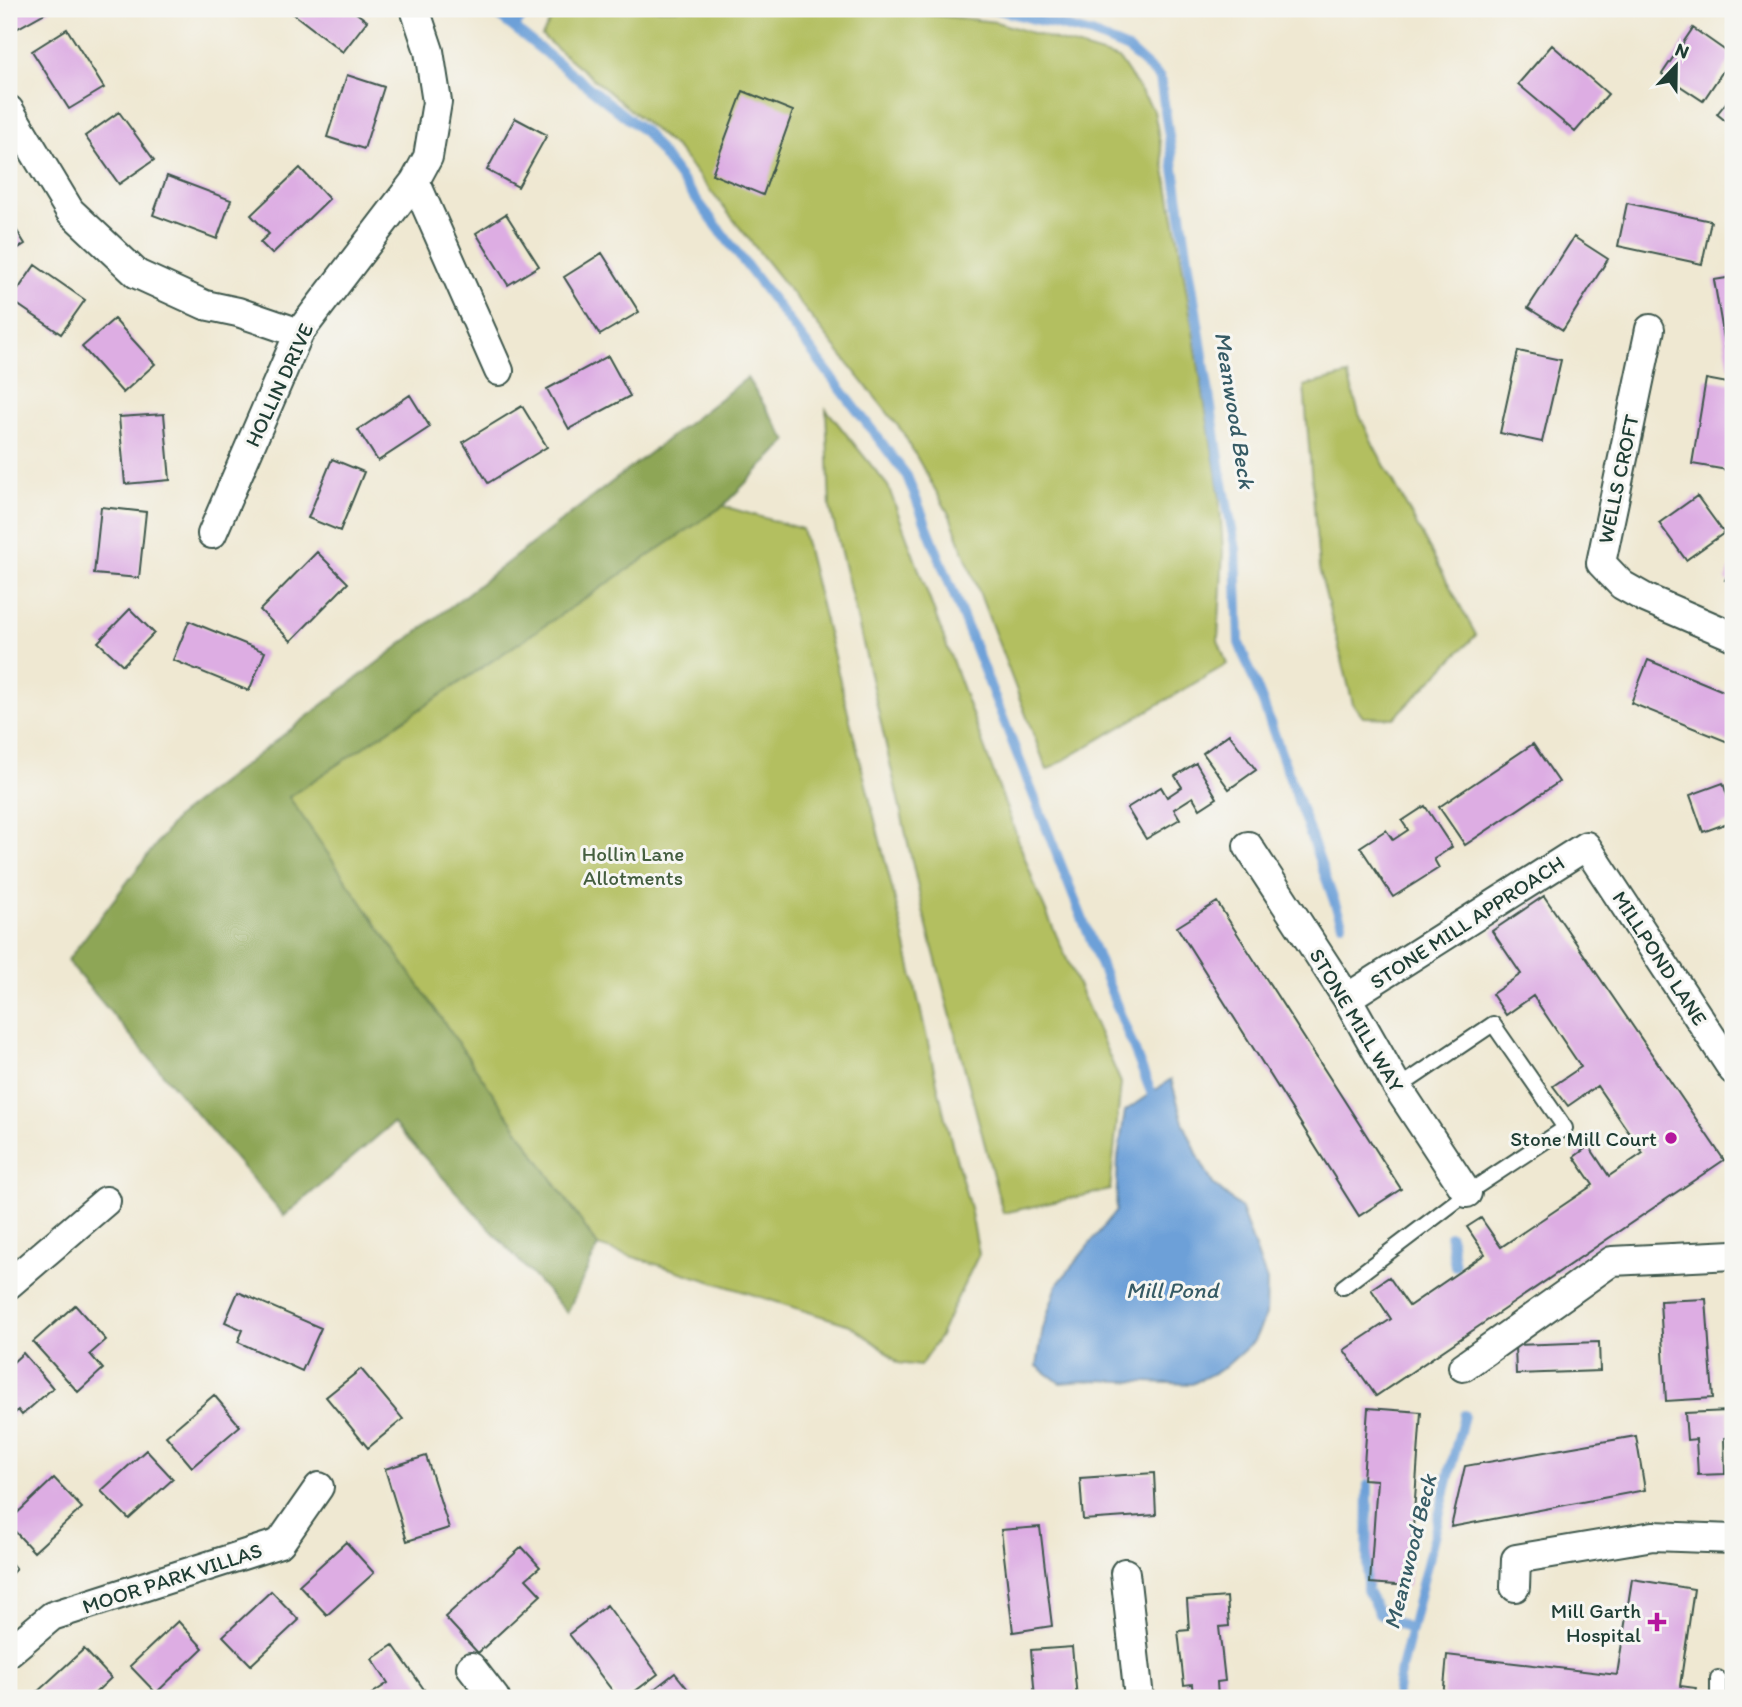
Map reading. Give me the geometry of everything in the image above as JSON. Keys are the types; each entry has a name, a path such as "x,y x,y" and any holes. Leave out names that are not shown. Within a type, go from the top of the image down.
{"street":[{"name":"HOLLIN DRIVE","path":"212,534 299,333 415,181 428,157 437,102 429,51 415,9"},
{"path":"9,110 70,211 137,274 205,305 238,312 299,333"},
{"path":"415,181 499,370"},
{"name":"WELLS CROFT","path":"1650,329 1601,563 1622,585 1645,598 1733,636"},
{"name":"STONE MILL WAY","path":"1248,846 1347,998 1398,1088 1467,1193"},
{"name":"STONE MILL APPROACH","path":"1347,998 1586,846"},
{"name":"MILLPOND LANE","path":"1586,846 1733,1070"},
{"path":"9,1284 106,1201"},
{"path":"1463,1367 1612,1261 1733,1255"},
{"name":"MOOR PARK VILLAS","path":"9,1652 52,1616 279,1543 319,1487"},
{"path":"1515,1587 1516,1559 1653,1536 1733,1539"},
{"path":"1125,1573 1139,1698"},
{"path":"471,1667 495,1698"}],"lane":[{"path":"1343,1287 1467,1193 1565,1128 1493,1024 1398,1088"},
{"path":"1717,1678 1718,1698"}],"green space":[{"path":"562,9 857,9 904,12 996,22 1119,59 1154,111 1178,239 1219,492 1223,551 1218,640 1227,664 1047,770 950,516 902,431 677,149 542,36 552,18"},
{"path":"1348,375 1359,414 1374,446 1476,635 1394,718 1363,717 1353,704 1319,568 1304,386"},
{"path":"747,378 787,441 723,506 289,797 598,1246 567,1313 393,1123 284,1216 67,961 177,817"},
{"path":"826,409 888,486 1037,891 1121,1083 1110,1190 1003,1213 925,919 830,507"},
{"name":"Hollin Lane Allotments","path":"723,506 802,529 901,924 945,1118 970,1208 979,1254 940,1336 920,1366 898,1363 850,1325 598,1246 288,797"}],"water":[{"name":"Mill Pond","path":"1171,1079 1183,1122 1200,1160 1213,1184 1240,1207 1267,1281 1266,1315 1254,1341 1224,1368 1192,1384 1097,1380 1060,1383 1037,1366 1043,1328 1057,1285 1116,1211 1118,1158 1125,1111"}],"building":[{"path":"9,9 52,9 16,29"},
{"path":"287,9 351,9 367,21 343,52"},
{"path":"1693,28 1733,56 1703,101 1662,74"},
{"path":"67,29 104,88 69,109 32,51"},
{"path":"1552,45 1608,94 1575,132 1518,84"},
{"path":"347,75 384,87 364,149 327,137"},
{"path":"743,91 793,111 763,195 712,174"},
{"path":"1733,94 1733,127 1717,114"},
{"path":"119,112 154,160 119,184 85,136"},
{"path":"515,118 547,135 518,187 487,170"},
{"path":"300,168 329,199 272,254 260,242 269,234 251,215"},
{"path":"167,176 231,200 217,239 153,215"},
{"path":"1627,203 1711,221 1702,264 1618,246"},
{"path":"506,214 539,266 508,285 476,233"},
{"path":"9,218 25,244 9,254"},
{"path":"1574,237 1608,259 1563,330 1528,308"},
{"path":"602,253 639,312 600,335 564,277"},
{"path":"35,265 85,300 61,334 11,300"},
{"path":"1733,277 1733,367 1729,368 1714,280"},
{"path":"114,319 155,364 123,393 82,347"},
{"path":"1518,351 1561,360 1542,442 1500,433"},
{"path":"608,356 630,396 569,429 547,389"},
{"path":"1706,379 1733,384 1733,471 1692,464"},
{"path":"410,395 430,427 378,461 358,430"},
{"path":"522,406 547,447 488,483 463,442"},
{"path":"164,414 170,480 125,484 119,417"},
{"path":"332,459 364,472 340,531 308,518"},
{"path":"1697,496 1724,533 1686,560 1659,523"},
{"path":"101,507 146,512 139,578 94,574"},
{"path":"317,552 348,583 291,641 260,610"},
{"path":"1733,563 1733,584 1725,580"},
{"path":"130,609 154,633 123,665 98,642"},
{"path":"189,621 265,652 249,691 173,660"},
{"path":"1648,660 1733,695 1733,730 1728,742 1631,703"},
{"path":"1229,734 1256,770 1229,789 1203,753"},
{"path":"1533,744 1559,782 1465,845 1439,807"},
{"path":"1196,763 1217,798 1200,809 1193,797 1174,809 1180,819 1146,839 1127,808 1161,787 1167,797 1182,787 1175,776"},
{"path":"1723,783 1733,821 1703,832 1690,795"},
{"path":"1425,806 1452,847 1434,859 1439,868 1393,897 1360,847 1386,830 1393,840 1408,830 1402,821"},
{"name":"Stone Mill Court","path":"1544,896 1724,1160 1376,1396 1344,1350 1391,1319 1371,1289 1389,1277 1409,1306 1485,1254 1467,1227 1481,1218 1501,1247 1593,1185 1574,1157 1589,1146 1609,1176 1643,1153 1597,1086 1568,1106 1553,1086 1581,1067 1533,996 1506,1015 1492,994 1521,974 1492,931"},
{"path":"1217,902 1401,1189 1359,1216 1177,927"},
{"path":"238,1292 321,1328 302,1371 238,1342 243,1330 225,1322"},
{"path":"1706,1299 1713,1398 1666,1401 1660,1301"},
{"path":"75,1305 106,1340 90,1354 103,1369 78,1392 33,1342"},
{"path":"1599,1342 1600,1371 1516,1374 1515,1345"},
{"path":"23,1353 53,1388 22,1415 18,1410 9,1419 9,1366"},
{"path":"361,1369 403,1419 368,1448 326,1397"},
{"path":"214,1395 240,1426 192,1467 166,1436"},
{"path":"1368,1408 1421,1412 1409,1586 1370,1583 1377,1480 1363,1479"},
{"path":"1728,1411 1729,1437 1724,1438 1725,1474 1698,1475 1696,1439 1687,1440 1685,1413"},
{"path":"1636,1436 1645,1490 1451,1527 1465,1466"},
{"path":"146,1450 173,1479 129,1519 101,1491"},
{"path":"426,1456 449,1528 407,1541 385,1469"},
{"path":"1154,1473 1156,1515 1083,1520 1080,1478"},
{"path":"54,1478 82,1508 34,1552 9,1525 9,1521"},
{"path":"1040,1527 1052,1626 1013,1632 1001,1530"},
{"path":"346,1542 374,1573 327,1615 299,1585"},
{"path":"522,1547 540,1567 526,1579 541,1595 478,1653 445,1617"},
{"path":"9,1561 16,1569 9,1576"},
{"name":"Mill Garth Hospital","path":"1632,1579 1694,1589 1680,1686 1696,1688 1694,1698 1443,1698 1447,1655 1617,1675"},
{"path":"271,1591 299,1620 251,1665 223,1636"},
{"path":"1227,1597 1229,1626 1219,1627 1225,1681 1217,1682 1218,1698 1193,1698 1192,1684 1184,1685 1178,1631 1189,1630 1187,1600"},
{"path":"607,1605 658,1674 626,1698 618,1698 569,1634"},
{"path":"178,1621 203,1648 156,1693 130,1666"},
{"path":"393,1645 430,1698 372,1698 370,1695 388,1683 372,1659"},
{"path":"1072,1647 1077,1698 1035,1698 1031,1650"},
{"path":"84,1649 111,1678 90,1698 40,1698 36,1693"},
{"path":"675,1673 695,1698 643,1698"}],"waterway":[{"path":"490,9 645,132 907,476 1151,1092"},
{"path":"513,26 532,9"},
{"name":"Meanwood Beck","path":"987,9 1092,34 1128,49 1160,78 1222,478 1236,550 1239,643 1342,923"},
{"name":"Meanwood Beck","path":"1450,1236 1455,1266"},
{"name":"Meanwood Beck","path":"1396,1698 1464,1415"},
{"path":"1368,1485 1367,1590 1379,1613 1411,1630"}],"place":[{"name":"Stone Mill Court","path":"1671,1138"},
{"name":"Mill Garth Hospital","path":"1657,1622"}]}
